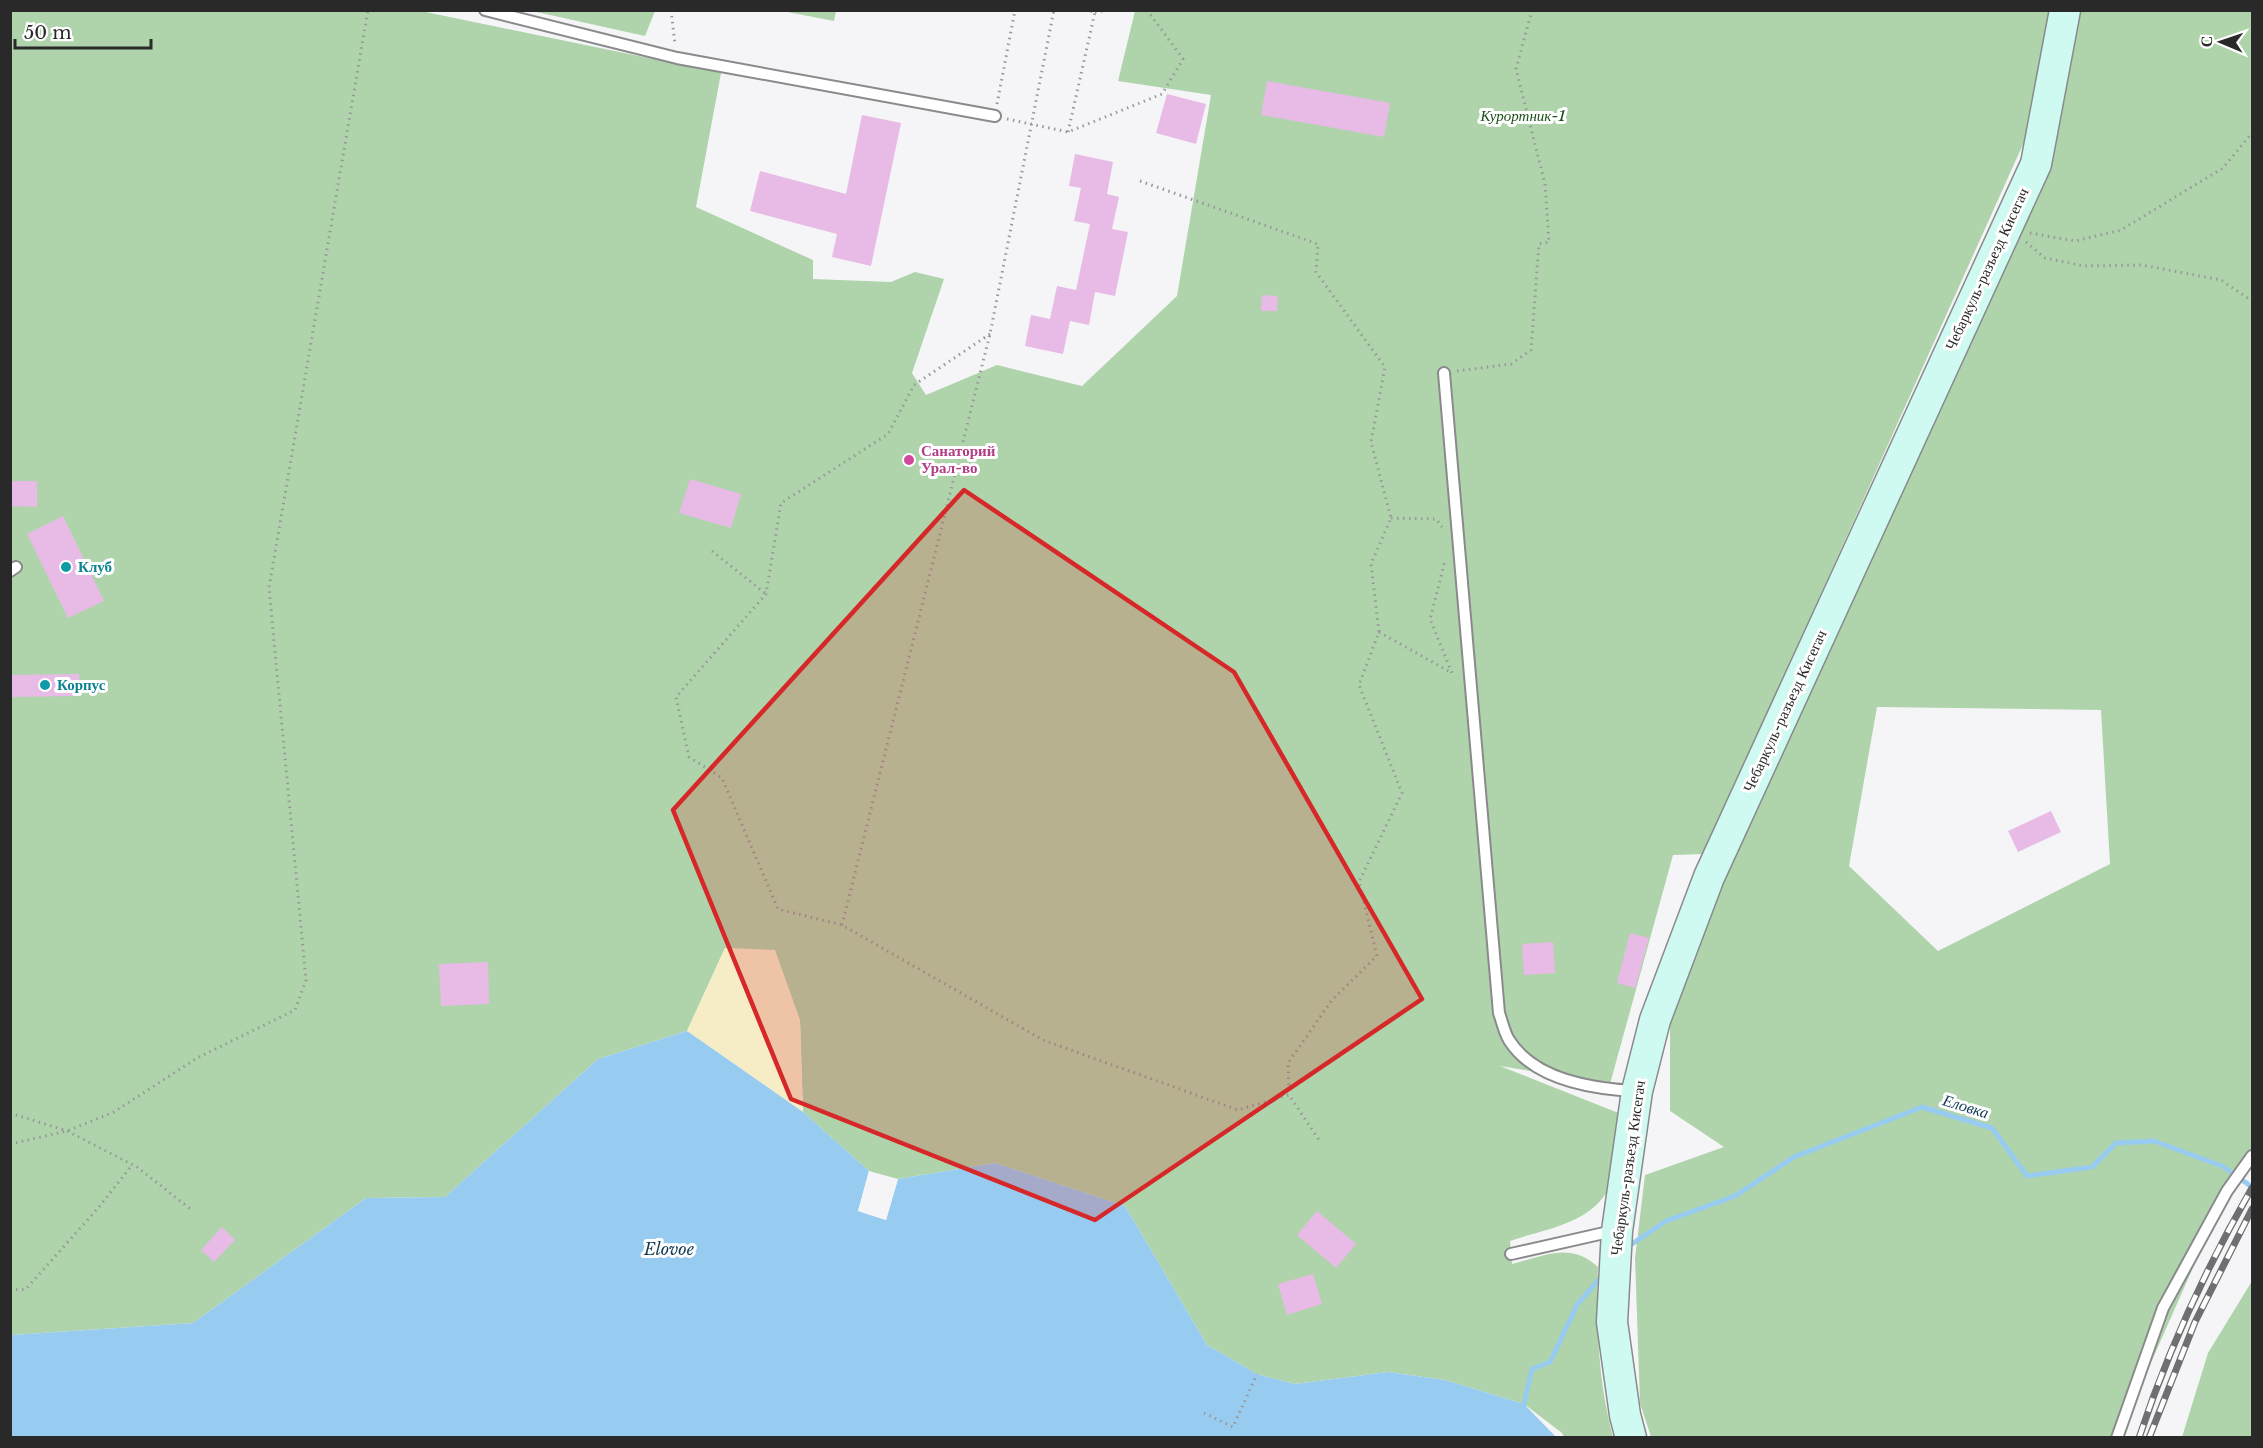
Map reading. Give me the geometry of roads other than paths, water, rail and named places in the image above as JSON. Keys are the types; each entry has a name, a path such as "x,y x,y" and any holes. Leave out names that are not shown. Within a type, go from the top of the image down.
{"street":[{"name":"Чебаркуль-разъезд Кисегач","path":"1631,1437 1624,1415 1612,1322 1617,1231 1637,1091 1655,1020 1709,877 2036,164 2065,10"}],"lane":[{"path":"485,10 677,58 995,116"},
{"path":"1444,374 1499,1013 1509,1039 1527,1059 1551,1073 1600,1089 1637,1091"},
{"path":"2117,1437 2163,1308 2227,1191 2253,1156"},
{"path":"1511,1254 1617,1231"}],"water":[{"name":"Elovoe","path":"687,1031 803,1112 869,1171 858,1211 886,1220 898,1179 995,1163 1125,1206 1207,1345 1257,1374 1295,1384 1388,1372 1445,1380 1524,1404 1556,1437 11,1438 11,1335 193,1323 366,1198 445,1197 598,1059"}],"waterway":[{"name":"Еловка","path":"1626,1248 1666,1221 1735,1196 1794,1157 1922,1107 1992,1128 2027,1176 2092,1167 2116,1143 2154,1141 2222,1166 2252,1187"},
{"name":"Еловка","path":"1524,1404 1532,1369 1550,1362 1577,1305 1600,1278"}],"railway":[{"path":"2139,1438 2162,1373 2189,1310 2252,1188"},
{"path":"2149,1438 2195,1322 2252,1209"}],"place":[{"name":"Санаторий Урал-во","path":"909,460"},
{"name":"Клуб","path":"66,567"},
{"name":"Корпус","path":"45,685"}],"park label":[{"name":"Курортник-1","path":"1523,116"}]}
